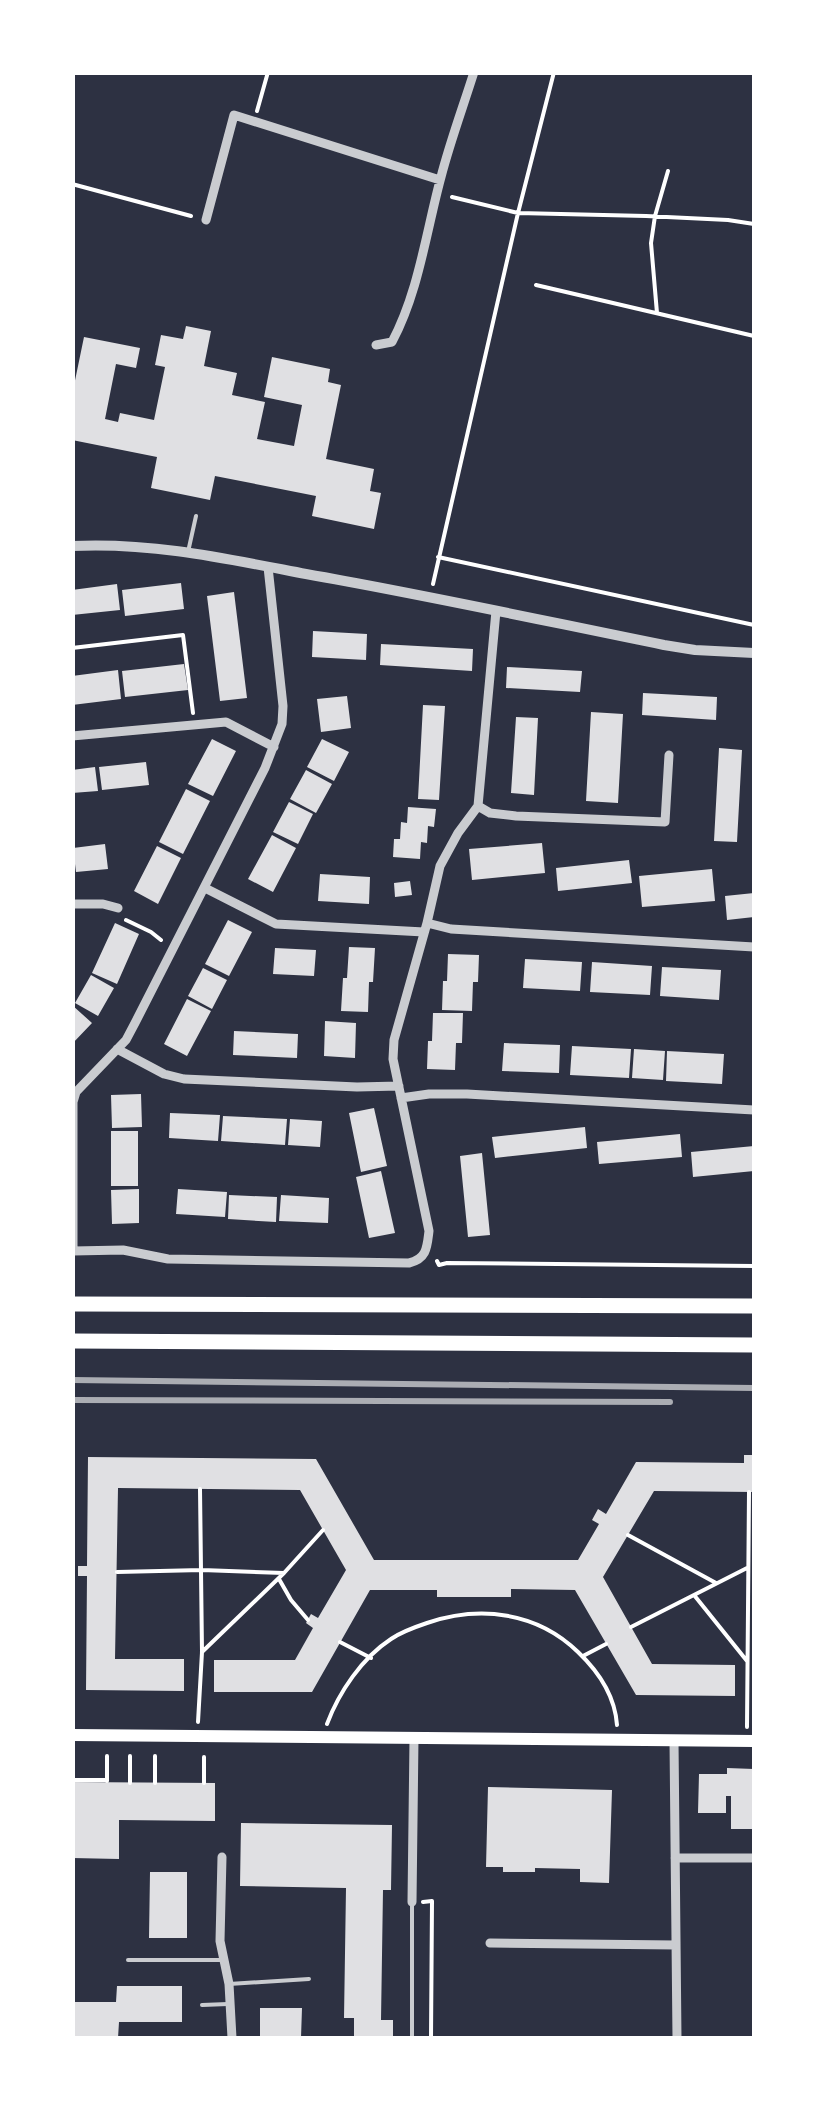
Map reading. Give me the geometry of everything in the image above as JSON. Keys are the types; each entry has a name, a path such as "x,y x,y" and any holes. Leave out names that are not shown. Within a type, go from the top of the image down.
{"highway":[{"path":"72,1304 754,1306"},
{"path":"72,1341 754,1344"}],"main road":[{"path":"72,1735 751,1741"}],"street":[{"path":"376,346 392,342 404,318 440,180 474,72"},
{"path":"206,220 234,115 440,180"},
{"path":"72,546 188,552 431,596 664,645 754,654"},
{"path":"268,566 282,724 136,1024 126,1040 76,1092 73,1251 124,1250 168,1258 409,1263 422,1258 430,1231 393,1059 394,1040 440,866 478,806 496,610"},
{"path":"72,736 226,722 274,747"},
{"path":"478,806 490,813 516,816 665,822 669,755"},
{"path":"205,888 276,924 446,928 754,948"},
{"path":"72,904 118,908"},
{"path":"117,1049 164,1074 184,1079 754,1110"},
{"path":"412,1902 414,1738"},
{"path":"674,1740 677,2038"},
{"path":"222,1857 220,1941 229,1984 232,2038"},
{"path":"675,1858 754,1858"},
{"path":"490,1943 676,1945"}],"lane":[{"path":"188,552 196,516"},
{"path":"412,1902 412,2038"},
{"path":"128,1960 224,1960"},
{"path":"229,1984 309,1979"},
{"path":"202,2005 230,2004"}],"path":[{"path":"254,120 268,72"},
{"path":"431,596 554,72"},
{"path":"657,313 650,243 668,171"},
{"path":"72,184 206,220"},
{"path":"438,193 518,213 655,216 754,224"},
{"path":"536,285 754,336"},
{"path":"438,557 754,625"},
{"path":"72,648 183,634 194,724"},
{"path":"118,908 125,919 151,932 173,950"},
{"path":"447,1263 754,1266"},
{"path":"198,1736 202,1652 200,1489"},
{"path":"749,1492 751,1741"},
{"path":"202,1652 323,1530"},
{"path":"628,1535 716,1584"},
{"path":"631,1627 748,1568"},
{"path":"117,1572 284,1572"},
{"path":"278,1578 308,1620"},
{"path":"694,1595 748,1661"},
{"path":"322,1738 334,1705 354,1674 391,1639 440,1619 484,1613 508,1615 535,1624 583,1656 612,1700 618,1741"},
{"path":"340,1642 371,1658"},
{"path":"583,1656 606,1644"},
{"path":"72,1780 107,1781 107,1756"},
{"path":"130,1756 130,1783"},
{"path":"155,1756 155,1783"},
{"path":"204,1757 204,1783"},
{"path":"412,1902 432,1902 431,2038"}],"building":[{"path":"186,326 211,331 204,366 237,373 232,395 265,402 257,439 294,446 302,405 264,397 272,357 330,369 328,382 341,385 326,459 374,469 370,491 381,493 374,529 312,516 316,496 215,476 210,500 151,488 157,457 72,440 72,395 84,337 140,348 136,368 116,364 105,419 118,422 120,413 154,420 165,367 155,365 161,335 183,339"},
{"path":"181,583 184,609 125,616 122,590"},
{"path":"117,584 120,610 72,615 72,590"},
{"path":"234,592 247,698 220,701 207,596"},
{"path":"313,631 367,634 366,660 312,657"},
{"path":"381,644 473,649 472,671 380,665"},
{"path":"184,664 188,690 125,697 122,671"},
{"path":"507,667 582,671 580,692 506,688"},
{"path":"118,670 121,699 72,705 72,676"},
{"path":"643,693 717,697 716,720 642,715"},
{"path":"347,696 351,728 321,732 317,699"},
{"path":"423,705 445,706 439,800 418,799"},
{"path":"591,712 623,714 618,803 586,801"},
{"path":"516,717 538,718 534,795 511,793"},
{"path":"212,739 236,751 213,796 188,784"},
{"path":"322,739 349,752 334,781 307,767"},
{"path":"719,748 742,750 737,842 714,841"},
{"path":"146,762 149,785 102,790 99,767"},
{"path":"95,767 98,791 72,793 72,770"},
{"path":"306,770 332,784 316,813 290,799"},
{"path":"186,789 210,801 183,854 159,842"},
{"path":"289,802 313,814 298,844 273,832"},
{"path":"408,807 436,809 434,827 428,826 427,843 421,842 420,859 393,857 394,839 400,839 401,822 407,823"},
{"path":"272,835 296,848 273,892 248,879"},
{"path":"542,843 545,873 472,880 469,849"},
{"path":"105,844 108,869 76,872 73,848"},
{"path":"157,846 181,858 158,904 134,891"},
{"path":"629,860 632,883 558,891 556,868"},
{"path":"712,869 715,901 642,907 639,876"},
{"path":"320,874 370,877 369,904 318,901"},
{"path":"410,881 412,895 395,897 394,883"},
{"path":"754,893 754,917 727,920 725,896"},
{"path":"228,920 252,932 229,976 205,964"},
{"path":"115,923 139,934 117,984 92,973"},
{"path":"349,947 375,948 368,1012 341,1011"},
{"path":"275,948 316,950 314,976 273,974"},
{"path":"448,954 479,955 472,1011 442,1010"},
{"path":"525,959 582,962 580,991 523,988"},
{"path":"592,962 652,966 650,995 590,992"},
{"path":"662,967 721,970 719,1000 660,996"},
{"path":"203,968 227,980 212,1009 188,996"},
{"path":"91,975 114,988 98,1016 75,1003"},
{"path":"187,999 211,1011 187,1056 164,1044"},
{"path":"72,1005 92,1023 72,1044"},
{"path":"433,1013 463,1013 462,1043 456,1043 455,1070 427,1069"},
{"path":"325,1021 356,1023 355,1058 324,1056"},
{"path":"234,1031 298,1034 297,1058 233,1055"},
{"path":"504,1043 560,1045 559,1073 502,1071"},
{"path":"572,1046 631,1049 629,1078 570,1075"},
{"path":"634,1049 665,1051 663,1080 632,1078"},
{"path":"667,1051 724,1054 722,1084 666,1081"},
{"path":"141,1094 142,1127 112,1128 111,1095"},
{"path":"374,1108 387,1166 361,1172 349,1113"},
{"path":"170,1113 220,1115 218,1141 169,1138"},
{"path":"223,1116 287,1119 285,1145 221,1141"},
{"path":"290,1119 322,1121 320,1147 288,1145"},
{"path":"585,1127 587,1148 495,1158 492,1137"},
{"path":"111,1131 138,1131 138,1186 111,1186"},
{"path":"680,1134 682,1157 599,1164 597,1142"},
{"path":"754,1146 754,1171 693,1177 691,1152"},
{"path":"482,1153 490,1235 468,1237 460,1156"},
{"path":"381,1171 395,1233 369,1238 356,1177"},
{"path":"139,1189 139,1223 112,1224 111,1190"},
{"path":"178,1189 227,1192 225,1217 176,1214"},
{"path":"229,1195 277,1197 276,1222 228,1219"},
{"path":"281,1195 329,1198 328,1223 279,1221"},
{"path":"744,1455 754,1455 754,1492 654,1491 603,1577 652,1664 735,1665 735,1696 636,1695 575,1590 511,1589 511,1597 437,1597 437,1590 370,1590 312,1692 214,1692 214,1660 295,1660 313,1628 306,1623 311,1614 318,1618 346,1570 300,1490 118,1488 115,1659 184,1659 184,1691 86,1690 87,1576 78,1576 78,1566 87,1566 88,1457 316,1459 374,1560 578,1560 599,1524 592,1520 598,1509 606,1514 636,1462 744,1463"},
{"path":"727,1768 754,1769 752,1829 731,1829 731,1796 726,1796 726,1813 698,1813 699,1774 727,1774"},
{"path":"72,1782 215,1783 215,1821 119,1820 119,1859 72,1858"},
{"path":"488,1787 612,1790 609,1883 580,1882 580,1869 503,1872 503,1867 486,1867"},
{"path":"241,1823 392,1825 391,1890 383,1890 381,2020 393,2020 393,2038 354,2038 354,2018 344,2018 346,1888 240,1886"},
{"path":"150,1872 187,1872 187,1938 149,1938"},
{"path":"117,1986 182,1986 182,2022 119,2022 118,2038 72,2038 72,2002 116,2002"},
{"path":"260,2008 302,2008 301,2038 260,2038"}],"railway":[{"path":"72,1380 754,1388"},
{"path":"72,1400 670,1402"}]}
